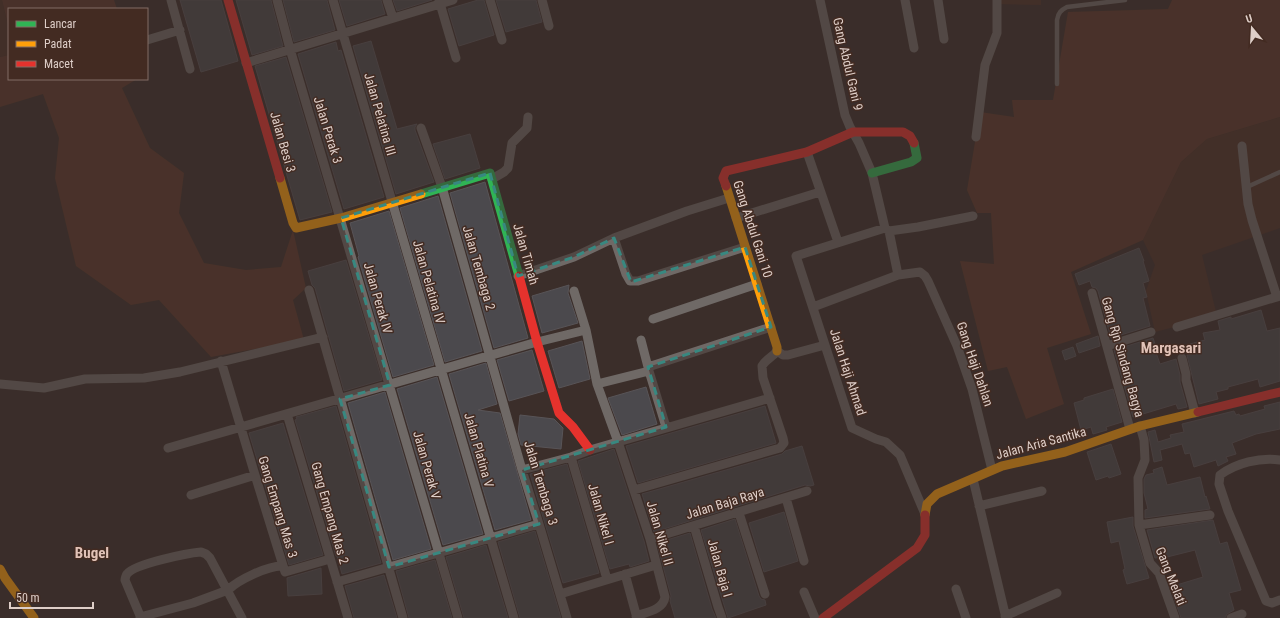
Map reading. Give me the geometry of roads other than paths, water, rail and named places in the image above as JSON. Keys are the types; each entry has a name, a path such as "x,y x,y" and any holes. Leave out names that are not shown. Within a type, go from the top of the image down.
{"street":[{"path":"171,0 190,69"},
{"name":"Jalan Besi 3","path":"228,0 293,223 296,228 300,228 341,218"},
{"name":"Jalan Perak 3","path":"277,0 290,49 341,218"},
{"name":"Jalan Pelatina III","path":"333,0 392,202"},
{"path":"387,0 393,18"},
{"path":"246,63 343,34 439,2 453,0"},
{"path":"490,0 502,40"},
{"path":"542,0 549,26"},
{"name":"Gang Abdul Gani 9","path":"820,0 845,115 872,173 898,275"},
{"path":"905,0 914,48"},
{"path":"938,0 944,39"},
{"path":"976,137 984,65 997,33 997,0"},
{"path":"439,2 456,58"},
{"path":"148,40 180,30"},
{"path":"341,218 442,187 504,172 508,168 512,143 527,128 528,117"},
{"name":"Jalan Tembaga 2","path":"421,128 442,187 490,356"},
{"path":"872,173 915,160 917,158 915,142 909,135 903,132 854,132 807,152 838,242 887,230 918,227 973,216"},
{"path":"1177,327 1278,296 1248,204 1242,146"},
{"name":"Gang Abdul Gani 10","path":"777,351 771,327 723,178 726,171 807,152"},
{"name":"Jalan Timah","path":"491,176 518,276 559,413 573,427 590,450"},
{"path":"736,218 820,192"},
{"path":"518,276 568,260 614,238 729,198"},
{"name":"Jalan Pelatina IV","path":"392,202 441,370"},
{"name":"Jalan Perak IV","path":"341,218 390,385"},
{"path":"614,238 626,274 630,280 634,281 745,247"},
{"name":"Jalan Haji Ahmad","path":"838,242 796,256 852,428 886,442 900,455 925,514"},
{"name":"Gang Haji Dahlan","path":"898,275 920,272 928,281 957,346 970,382 992,470"},
{"path":"813,307 898,275"},
{"path":"653,319 757,284"},
{"path":"309,290 403,618"},
{"name":"Jalan Nikel II","path":"574,291 586,330 597,384 618,442 650,540 665,597 664,602 660,607 637,617"},
{"name":"Gang Rjn Sindang Bagya","path":"1092,293 1130,429"},
{"path":"597,384 649,369 771,327"},
{"path":"168,448 537,342 586,330"},
{"path":"1107,346 1151,332"},
{"path":"0,384 44,388 85,379 144,378 180,372 323,337"},
{"path":"641,340 666,427"},
{"path":"634,490 780,448 784,443 783,438 762,372 762,366 765,360 777,351 783,355 788,355 825,345"},
{"name":"Jalan Tembaga 3","path":"490,356 522,470 567,618"},
{"path":"1182,358 1195,413"},
{"name":"Gang Empang Mas 3","path":"221,361 285,572 330,558"},
{"name":"Jalan Platina V","path":"441,370 514,618"},
{"name":"Jalan Perak V","path":"390,385 458,618"},
{"name":"Jalan Aria Santika","path":"823,618 917,548 925,535 925,514 927,504 937,494 1002,466 1065,452 1140,426 1280,392"},
{"path":"522,470 770,398"},
{"name":"Gang Empang Mas 2","path":"287,414 348,618"},
{"name":"Gang Melati","path":"1140,426 1144,440 1145,460 1138,478 1139,525 1150,563 1159,573 1175,618"},
{"name":"Jalan Nikel I","path":"571,457 607,579"},
{"path":"1279,462 1263,459 1229,468 1220,475 1219,484 1228,511 1266,601 1272,603 1280,600"},
{"path":"191,495 255,475"},
{"path":"973,479 1006,617 1057,593"},
{"path":"979,506 1042,491"},
{"name":"Jalan Baja Raya","path":"650,540 807,492"},
{"path":"786,498 804,561"},
{"path":"739,513 765,594"},
{"path":"1139,525 1210,515"},
{"path":"337,582 539,524"},
{"name":"Jalan Baja I","path":"694,526 722,618"},
{"path":"242,618 228,590 210,558 201,552 142,565 126,574 125,580 140,617 193,603 228,590 244,579 265,570 283,566"},
{"path":"560,594 656,565"},
{"path":"0,569 34,618"},
{"path":"625,574 637,617"},
{"path":"956,589 966,618"},
{"path":"804,592 815,618"},
{"path":"1231,618 1242,614"}],"lane":[{"path":"1057,84 1057,20 1058,14 1061,10 1067,7 1125,0"},
{"path":"1247,187 1280,172"}],"district":[{"name":"Margasari","path":"1171,348"},
{"name":"Bugel","path":"92,553"}]}
